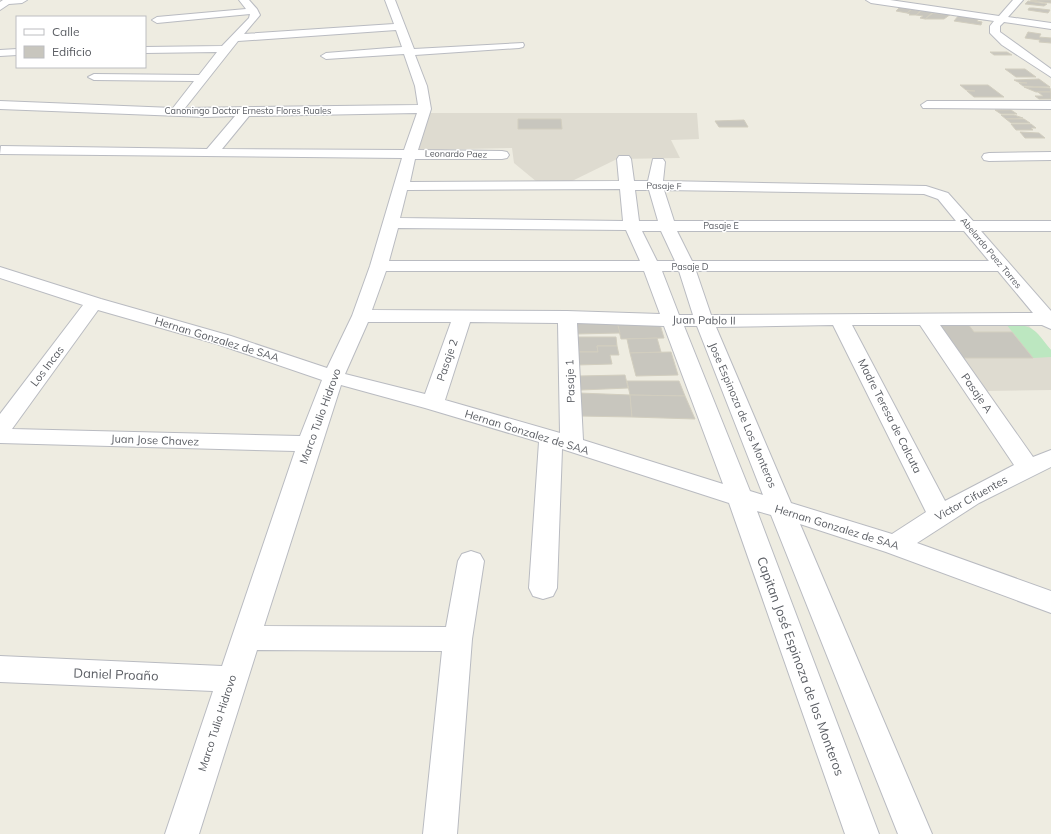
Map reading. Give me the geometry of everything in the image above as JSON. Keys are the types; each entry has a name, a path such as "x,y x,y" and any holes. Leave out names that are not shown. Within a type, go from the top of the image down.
{"street":[{"path":"0,7 6,2 22,0"},
{"path":"176,112 225,49 253,19 255,15 254,11 244,0"},
{"path":"871,0 1051,26"},
{"path":"1018,0 1000,18 995,26 996,33 1006,43 1051,74"},
{"path":"157,20 254,11"},
{"path":"236,38 396,16"},
{"path":"287,26 396,16"},
{"name":"Marco Tulio Hidrovo","path":"182,834 309,444 333,377 362,316 379,266 410,153 425,110 422,86 396,16"},
{"path":"326,56 519,46"},
{"path":"146,50 225,49"},
{"path":"0,52 16,52"},
{"path":"94,78 203,78"},
{"name":"Canoningo Doctor Ernesto Flores Ruales","path":"0,105 176,112 245,113 425,110"},
{"path":"927,105 1051,105"},
{"path":"211,153 245,113"},
{"name":"Leonardo Paez","path":"1,150 502,155"},
{"path":"988,157 1051,156"},
{"path":"624,159 632,226 650,266 740,498"},
{"name":"Jose Espinoza de Los Monteros","path":"658,162 655,186 667,226 686,267 704,321 783,510"},
{"name":"Pasaje F","path":"401,186 626,185 926,190"},
{"name":"Abelardo Paez Torres","path":"926,190 942,196 1049,321"},
{"name":"Pasaje E","path":"391,223 632,226 1051,226"},
{"name":"Pasaje D","path":"379,266 1001,266"},
{"name":"Hernan Gonzalez de SAA","path":"0,272 94,303 224,340 333,377 433,403 895,545 1051,602"},
{"name":"Los Incas","path":"0,429 94,303"},
{"name":"Juan Pablo II","path":"362,316 567,317 704,321 840,319 1049,321"},
{"name":"Pasaje 2","path":"433,403 462,317"},
{"name":"Pasaje 1","path":"543,588 562,442 567,317"},
{"name":"Madre Teresa de Calcuta","path":"840,319 940,514"},
{"name":"Pasaje A","path":"926,319 1028,468"},
{"name":"Juan Jose Chavez","path":"0,436 309,444"},
{"name":"Victor Cifuentes","path":"895,545 940,514 1028,468 1051,458"},
{"name":"Capitan José Espinoza de los Monteros","path":"740,498 862,834"},
{"path":"783,510 915,834"},
{"path":"440,834 458,639 471,561"},
{"path":"245,638 458,639"},
{"name":"Daniel Proaño","path":"0,669 232,679"}],"shaded area":[{"path":"430,113 697,113 699,139 671,140 680,158 617,159 570,182 537,182 514,163 512,148 418,150"},
{"path":"938,324 1006,324 1029,326 1051,350 1051,390 984,391"}],"green space":[{"path":"1006,324 1028,327 1033,330 1041,337 1051,350 1051,357 1033,358"}],"building":[{"path":"1031,0 1051,0 1051,3 1030,1 1037,1"},
{"path":"1028,1 1047,4 1044,6 1025,4"},
{"path":"900,7 912,9 907,13 896,11"},
{"path":"1029,8 1050,10 1048,13 1028,10"},
{"path":"912,9 920,11 916,15 909,15 910,14 907,13"},
{"path":"921,11 933,12 925,19 920,18 923,16 916,15"},
{"path":"933,13 942,14 939,13 951,14 944,19 925,19"},
{"path":"959,15 978,19 977,21 982,22 981,25 954,21"},
{"path":"1028,32 1041,34 1039,37 1051,38 1051,43 1039,42 1040,40 1025,38"},
{"path":"990,52 1007,52 1012,55 994,55"},
{"path":"1005,69 1025,69 1036,77 1016,77"},
{"path":"1039,79 1050,87 1023,86 1019,83 1027,83 1014,80"},
{"path":"960,85 988,85 1004,97 974,97 967,91 975,91 966,90"},
{"path":"1024,87 1050,88 1051,92 1036,92"},
{"path":"1038,92 1051,92 1051,99 1039,99 1035,96 1043,96"},
{"path":"995,110 1011,110 1017,114 1001,114"},
{"path":"1001,115 1014,115 1023,118 1006,119"},
{"path":"518,119 561,119 562,129 518,129"},
{"path":"1006,119 1024,119 1030,123 1011,123"},
{"path":"744,120 748,127 719,127 715,121"},
{"path":"1011,124 1031,124 1036,128 1031,128 1033,130 1016,130"},
{"path":"1020,132 1039,133 1045,138 1025,138"},
{"path":"659,321 664,338 621,339 617,322"},
{"path":"576,322 617,322 620,333 576,334"},
{"path":"938,324 968,324 974,332 1012,332 1033,358 961,358"},
{"path":"574,337 616,337 617,346 597,346 598,352 576,352"},
{"path":"657,338 661,352 630,353 627,339"},
{"path":"597,346 617,346 619,355 610,355 612,364 577,365 576,352 598,352"},
{"path":"671,352 678,375 636,376 630,353"},
{"path":"625,375 628,388 581,390 579,376"},
{"path":"627,381 679,381 685,396 630,395"},
{"path":"579,393 630,395 632,417 579,416"},
{"path":"630,395 685,396 695,419 632,417"}]}
